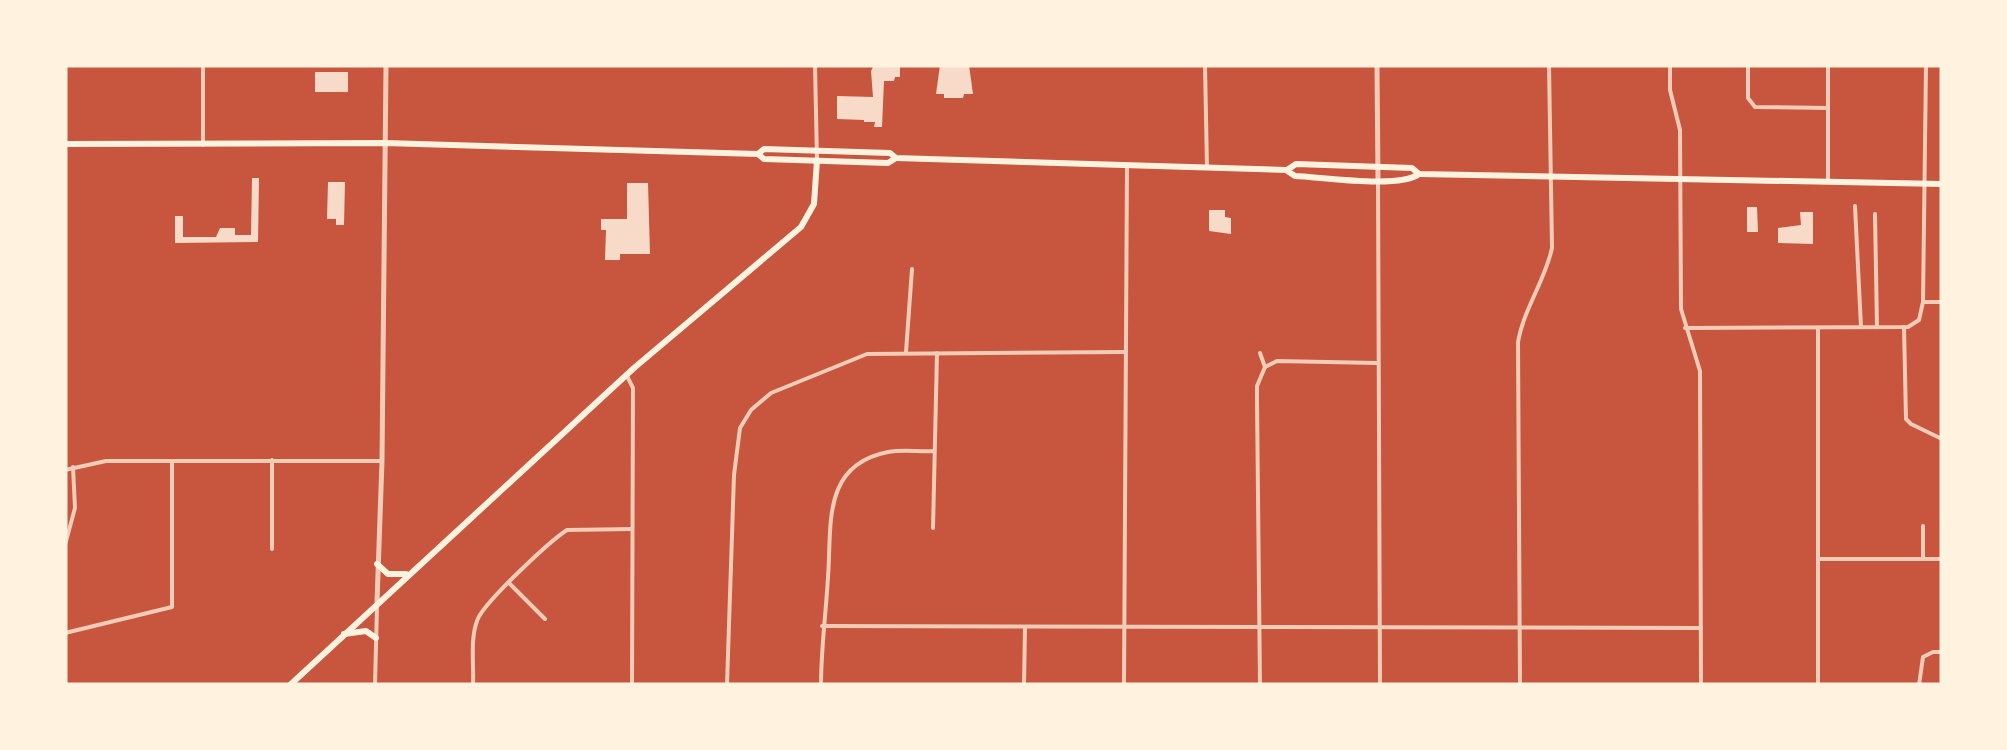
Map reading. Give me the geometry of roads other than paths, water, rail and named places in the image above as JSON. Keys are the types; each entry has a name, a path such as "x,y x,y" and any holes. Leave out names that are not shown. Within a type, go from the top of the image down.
{"main road":[{"path":"65,144 385,143 758,154 764,158 888,163 896,158 1286,170 1295,176 1378,180 1412,179 1419,174 1942,184"},
{"path":"758,154 764,148 818,149 890,153 896,158"},
{"path":"290,685 627,376 800,227 814,204 818,160"},
{"path":"1286,170 1296,164 1378,166 1412,168 1419,174"},
{"path":"378,564 388,574 408,574"},
{"path":"343,635 366,631 376,638"}],"street":[{"path":"203,65 203,144"},
{"path":"375,685 382,461 386,65"},
{"path":"815,65 818,160"},
{"path":"1205,65 1207,168"},
{"path":"1378,65 1380,685"},
{"path":"1520,685 1518,342 1525,312 1552,248 1548,65"},
{"path":"1670,65 1670,90 1680,130 1681,309 1700,371 1701,685"},
{"path":"1748,65 1748,98 1755,107 1828,108"},
{"path":"1828,65 1828,182"},
{"path":"1685,328 1904,327 1919,320 1923,302 1926,65"},
{"path":"1124,685 1127,165"},
{"path":"1855,206 1861,327"},
{"path":"1875,214 1877,327"},
{"path":"906,352 912,269"},
{"path":"1923,302 1942,302"},
{"path":"1904,327 1906,418 1910,424 1942,439"},
{"path":"1818,328 1818,685"},
{"path":"727,685 734,475 740,428 751,410 772,393 867,354 1124,352"},
{"path":"933,528 937,353"},
{"path":"1260,353 1264,367 1257,395 1260,685"},
{"path":"1264,367 1277,361 1379,364"},
{"path":"627,376 633,388 632,685"},
{"path":"820,685 830,508 844,478 862,462 882,453 934,451"},
{"path":"272,460 272,549"},
{"path":"65,470 106,461 382,461"},
{"path":"65,633 172,607 172,461"},
{"path":"65,545 75,508 74,466"},
{"path":"1923,526 1923,558"},
{"path":"473,685 477,619 510,584 567,530 632,529"},
{"path":"1819,559 1942,559"},
{"path":"510,584 545,619"},
{"path":"822,626 1701,628"},
{"path":"1024,685 1025,627"},
{"path":"1920,685 1922,658 1927,653 1942,652"}]}
